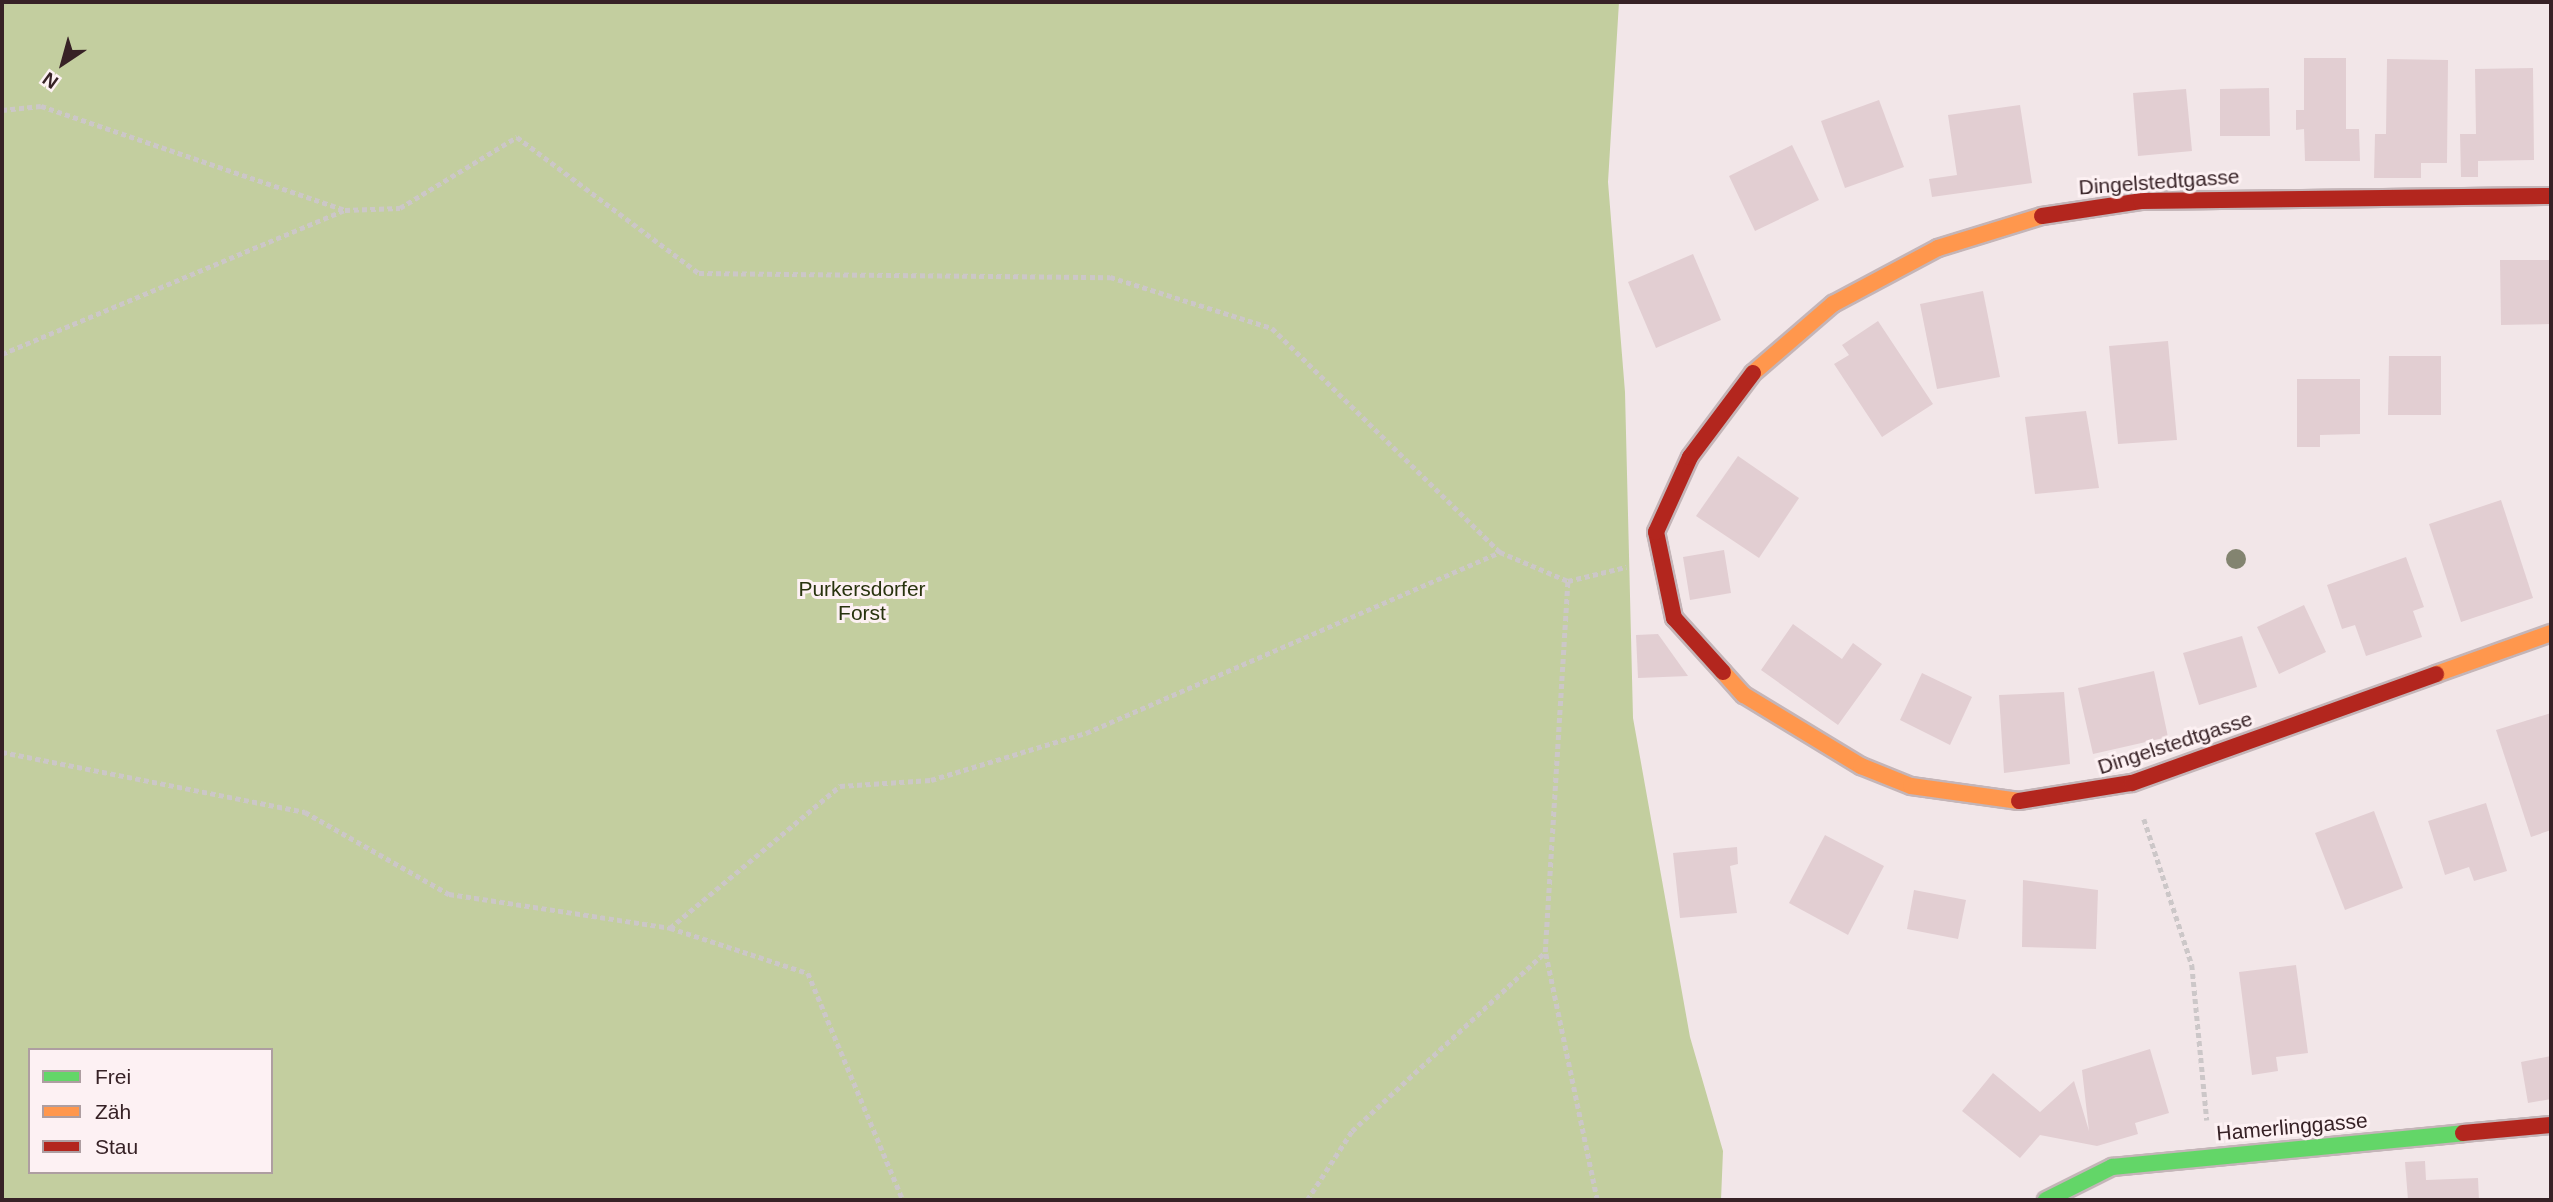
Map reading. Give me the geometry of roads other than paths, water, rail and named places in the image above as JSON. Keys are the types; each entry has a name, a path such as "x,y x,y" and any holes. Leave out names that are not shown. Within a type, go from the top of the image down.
{"street":[{"name":"Dingelstedtgasse","path":"2551,196 2141,201 2055,212 1938,248 1833,304 1738,387 1666,502 1656,532 1657,559 1674,618 1722,676 1787,724 1861,766 1911,786 1989,799 2058,797 2132,783 2551,634"},
{"name":"Hamerlinggasse","path":"2046,1200 2112,1167 2551,1125"}],"park label":[{"name":"Purkersdorfer Forst","path":"862,601"}]}
